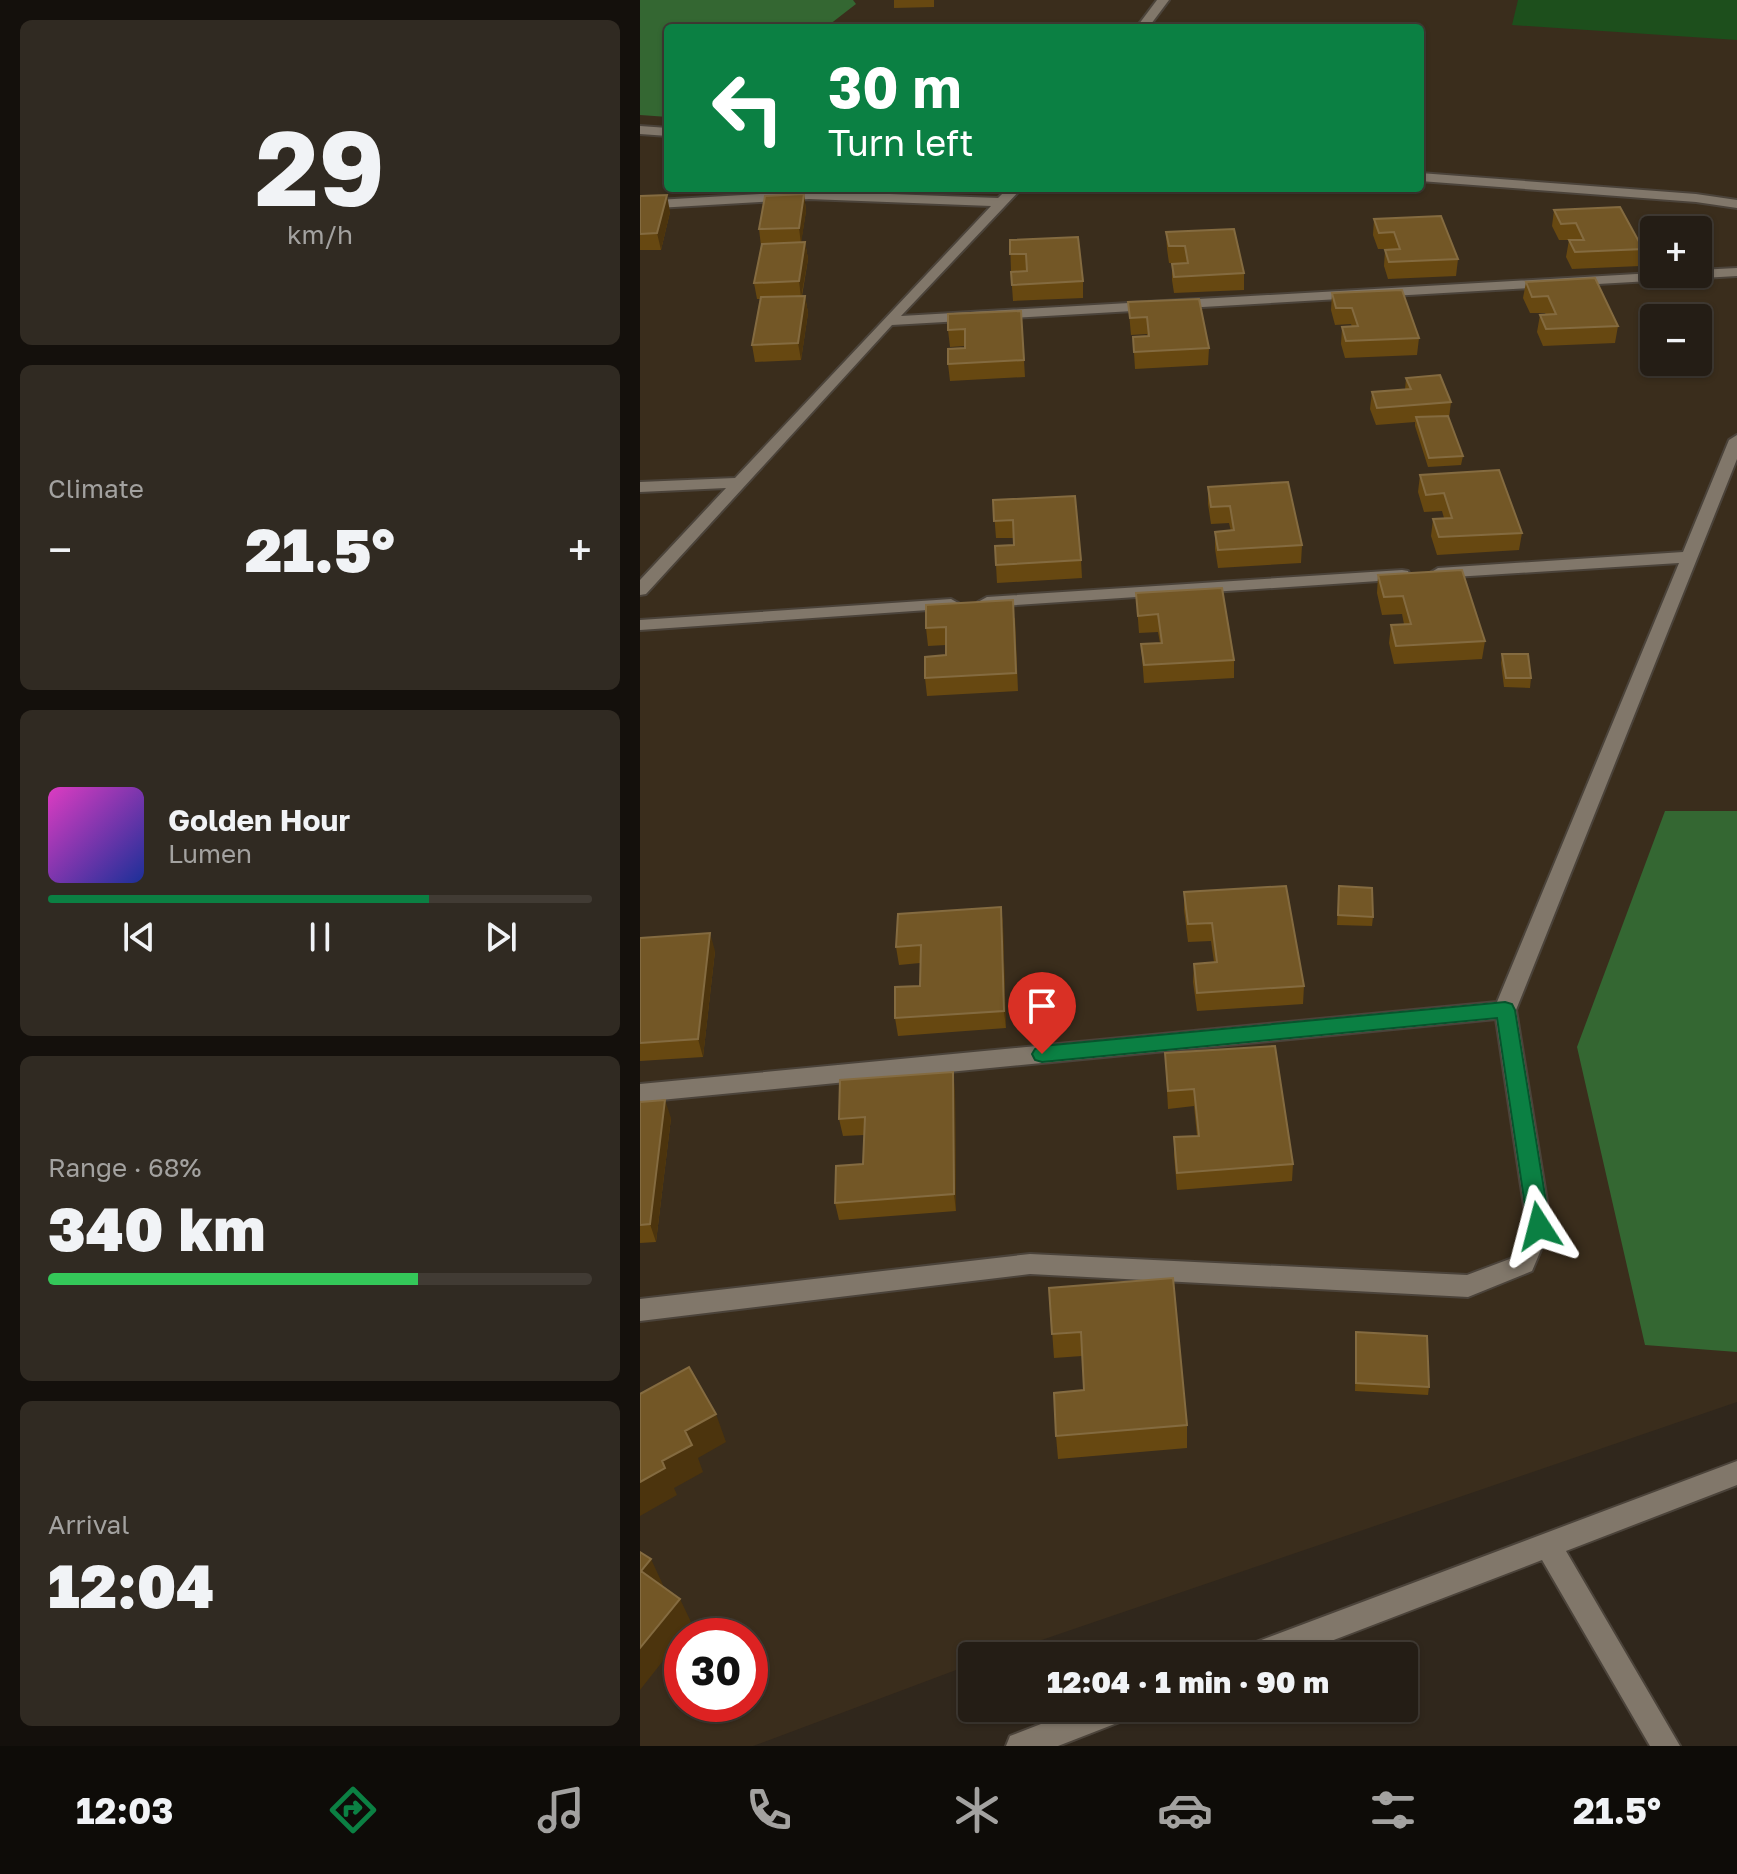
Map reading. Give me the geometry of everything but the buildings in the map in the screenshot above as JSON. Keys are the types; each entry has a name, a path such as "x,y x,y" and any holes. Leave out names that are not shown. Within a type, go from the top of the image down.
{"street":[{"path":"1145,24 1163,0"},
{"path":"640,130 664,132"},
{"path":"1424,177 1696,198 1737,204"},
{"path":"640,590 1011,192"},
{"path":"640,205 809,195 1001,202"},
{"path":"888,321 1737,272"},
{"path":"640,1310 1030,1264 1468,1286 1524,1264 1539,1226 1505,1010 1737,440"},
{"path":"640,487 741,482"},
{"path":"640,625 1691,557"},
{"path":"640,1093 1505,1010"},
{"path":"1293,1642 1737,1473"},
{"path":"1548,1545 1666,1746"},
{"path":"1020,1746 1083,1722"}],"shaded area":[{"path":"640,0 1737,0 1737,1402 1036,1642 958,1642 958,1669 753,1746 640,1746"}],"green space":[{"path":"640,0 853,0 856,4 830,24 664,24 664,117 640,115"},
{"path":"1518,0 1737,0 1737,40 1512,25"},
{"path":"1665,811 1737,811 1737,1352 1645,1345 1577,1047"}],"route":[{"path":"1042,1054 1505,1010 1539,1226"}]}
